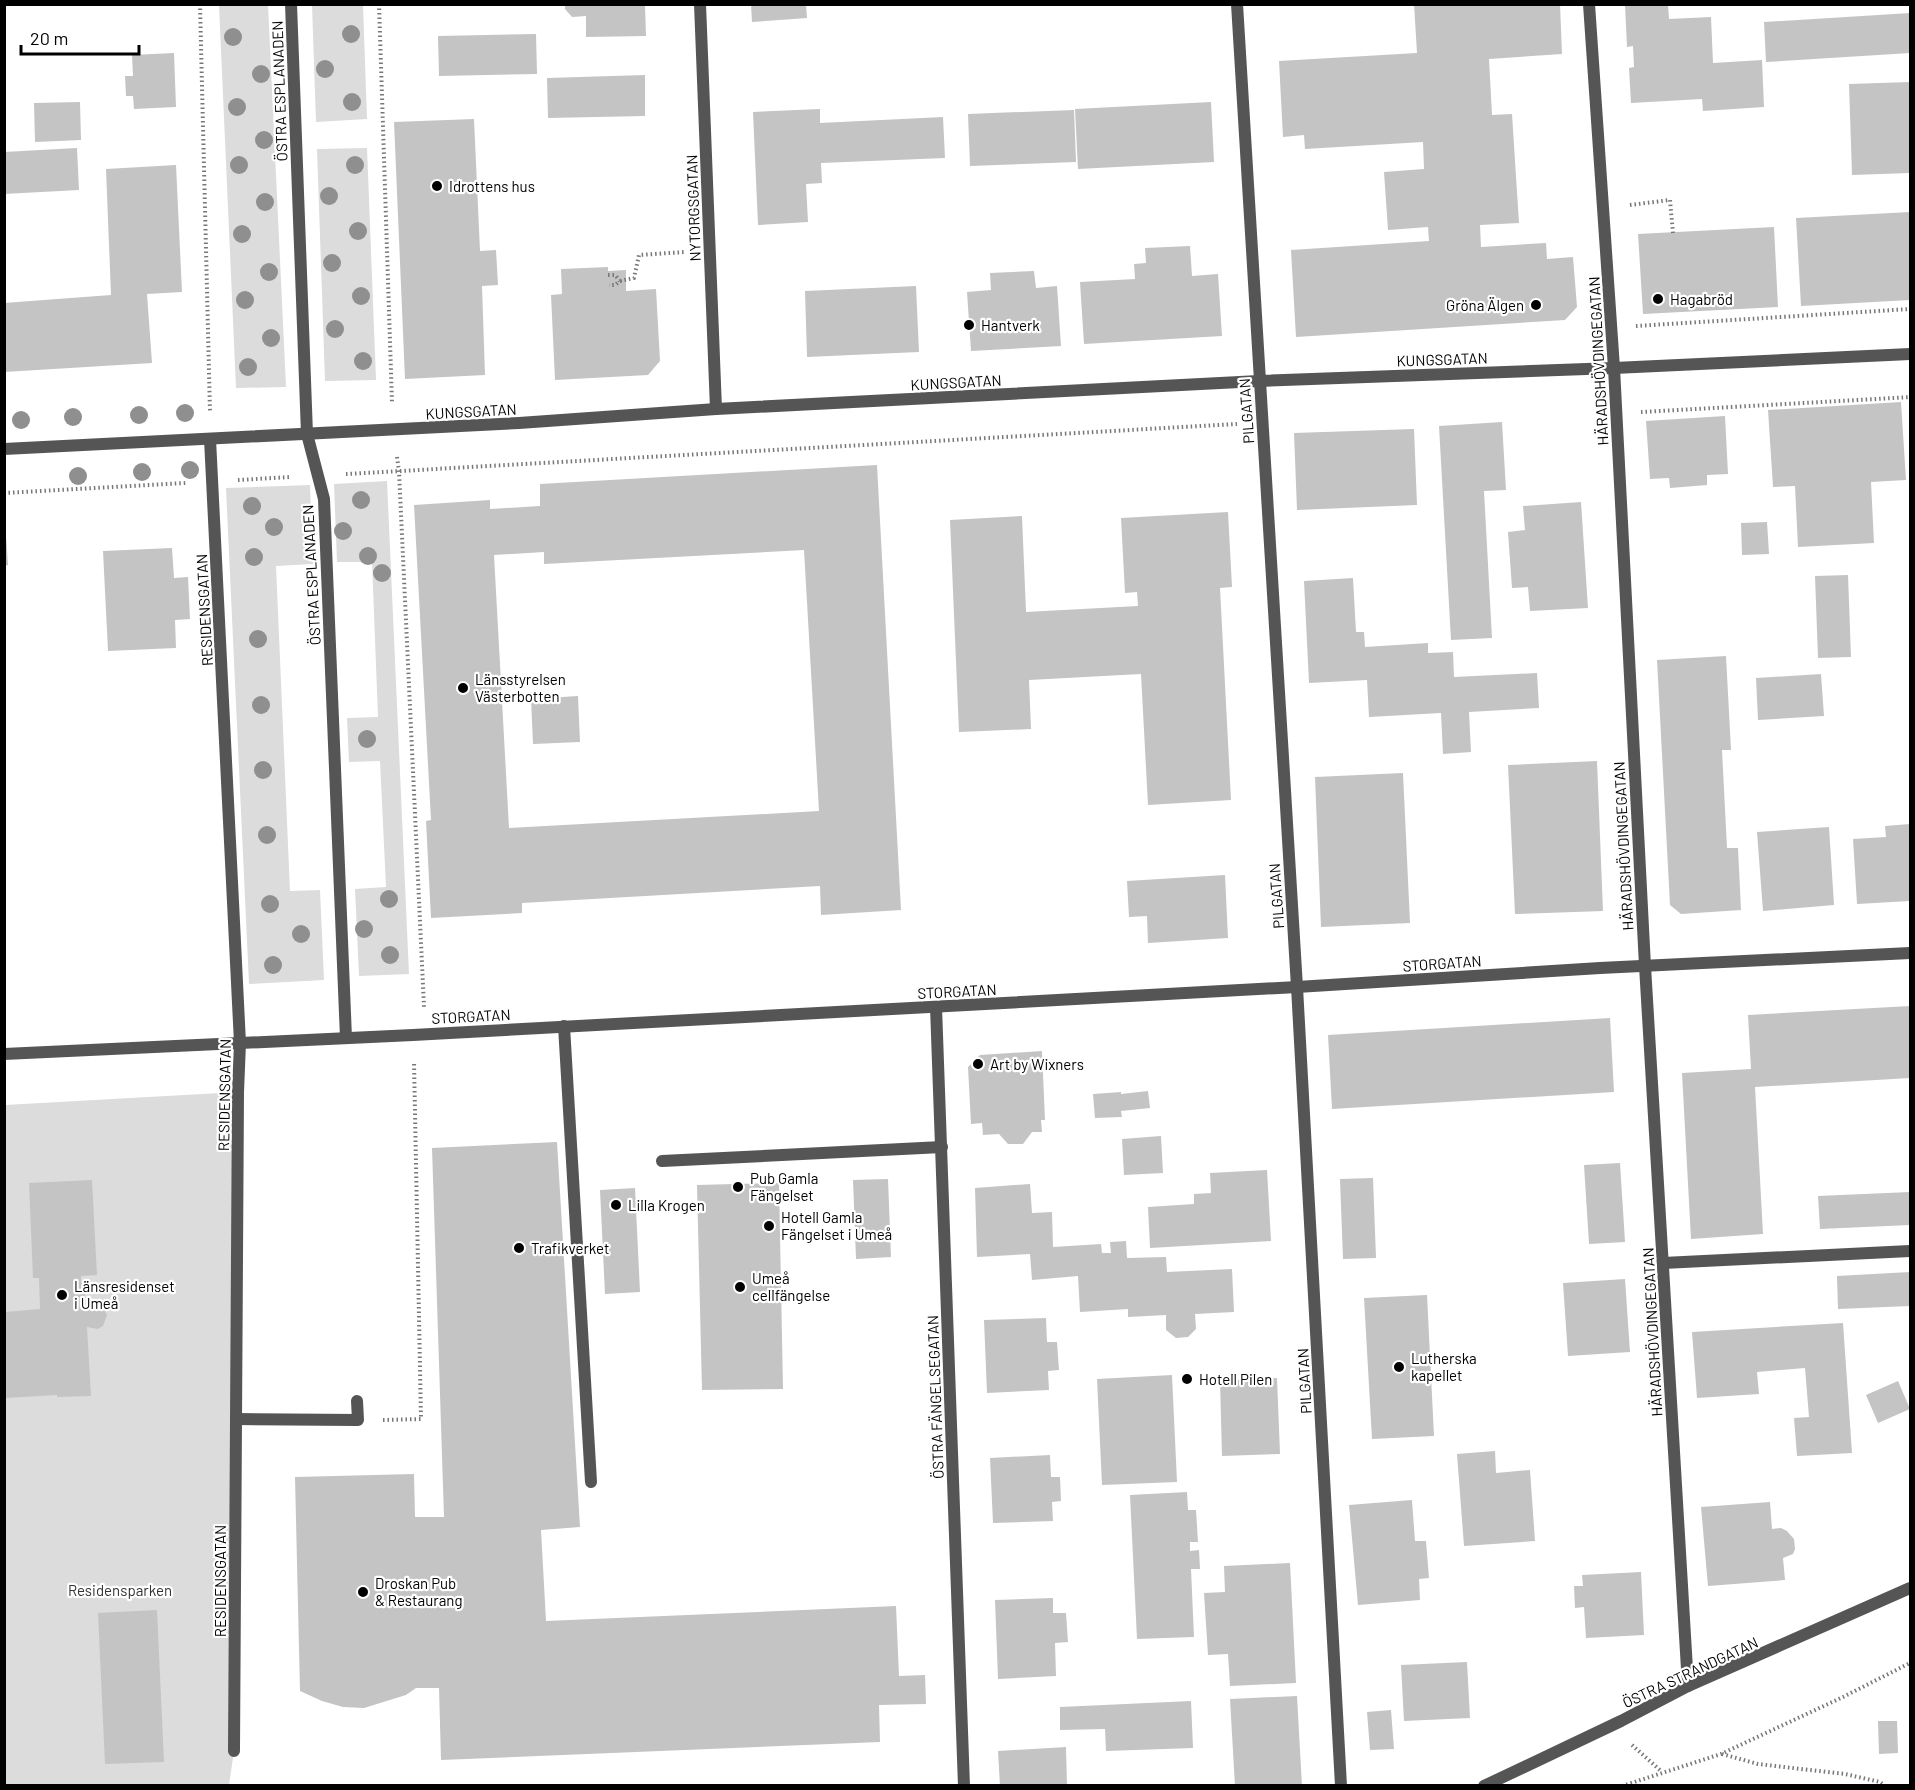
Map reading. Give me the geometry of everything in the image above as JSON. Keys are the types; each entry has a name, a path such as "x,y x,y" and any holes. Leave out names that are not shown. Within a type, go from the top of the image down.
{"street":[{"name":"ÖSTRA ESPLANADEN","path":"291,4 306,434 324,499 346,1038"},
{"name":"NYTORGSGATAN","path":"700,4 716,410"},
{"name":"PILGATAN","path":"1237,4 1297,987 1341,1785"},
{"name":"HÄRADSHÖVDINGEGATAN","path":"1589,4 1614,368 1645,966 1688,1686"},
{"name":"KUNGSGATAN","path":"4,449 519,423 716,410 1259,381 1911,354"},
{"name":"RESIDENSGATAN","path":"210,439 240,1043 234,1751"},
{"name":"STORGATAN","path":"4,1054 936,1007 1911,953"},
{"name":"ÖSTRA FÄNGELSEGATAN","path":"936,1007 964,1785"},
{"path":"564,1026 591,1482"},
{"path":"662,1161 942,1147"},
{"path":"1663,1263 1911,1251"},
{"path":"236,1419 358,1420 357,1401"},
{"name":"ÖSTRA STRANDGATAN","path":"1484,1785 1621,1721 1688,1686 1911,1588"}],"path":[{"path":"200,4 210,439"},
{"path":"379,4 393,411"},
{"path":"1623,206 1670,200 1673,233"},
{"path":"609,285 615,285 620,280 634,278 639,255 710,250"},
{"path":"608,275 615,275 620,280"},
{"path":"1628,326 1911,309"},
{"path":"1616,414 1911,397"},
{"path":"4,493 1262,422"},
{"path":"358,1420 421,1419 419,1034 397,457"},
{"path":"1622,1785 1721,1754 1911,1663"},
{"path":"1721,1754 1758,1764 1845,1774 1885,1785"}],"green space":[{"path":"219,5 268,5 286,387 236,388"},
{"path":"312,5 363,5 367,119 316,122"},
{"path":"367,148 376,380 325,381 317,149"},
{"path":"387,481 409,974 359,976 355,889 386,887 380,761 349,762 347,718 378,717 372,562 337,562 334,484"},
{"path":"310,485 313,564 276,566 290,891 320,890 324,980 249,984 226,488"},
{"name":"Residensparken","path":"238,1092 234,1751 229,1785 5,1786 5,1105"}],"building":[{"path":"751,4 806,4 807,18 752,22"},
{"path":"1414,4 1560,4 1562,54 1489,59 1492,115 1512,114 1519,223 1480,225 1481,247 1546,243 1547,259 1573,257 1577,307 1565,320 1296,337 1291,250 1429,241 1428,227 1388,230 1384,172 1424,169 1423,142 1305,149 1304,135 1283,137 1279,61 1417,53"},
{"path":"1625,4 1668,4 1669,19 1711,17 1713,63 1762,60 1764,107 1703,111 1702,99 1631,103 1629,68 1634,67 1633,46 1627,47"},
{"path":"565,5 645,5 646,36 586,37 586,16 572,17 565,9"},
{"path":"1910,13 1910,53 1766,62 1764,22"},
{"path":"536,34 537,74 439,76 438,36"},
{"path":"174,53 176,107 134,109 133,96 126,96 125,76 133,76 132,55"},
{"path":"645,75 645,116 548,118 547,78"},
{"path":"1910,82 1910,173 1852,175 1849,84"},
{"path":"80,102 81,140 35,142 34,103"},
{"path":"1211,102 1214,162 1078,169 1075,109"},
{"path":"820,109 820,123 943,117 945,158 821,163 822,183 806,184 808,222 758,225 753,112"},
{"path":"1074,110 1076,162 970,166 968,114"},
{"name":"Idrottens hus","path":"474,119 480,251 496,250 498,285 482,286 485,375 405,379 394,122"},
{"path":"77,148 79,190 4,194 4,152"},
{"path":"176,165 182,292 147,294 152,363 4,372 4,303 111,295 106,169"},
{"path":"1910,212 1910,300 1801,306 1796,218"},
{"path":"1774,227 1778,307 1643,314 1638,234"},
{"path":"1190,246 1192,276 1218,274 1222,336 1084,344 1080,282 1135,279 1134,264 1146,263 1145,248"},
{"path":"608,267 608,271 626,270 626,291 656,289 660,361 648,375 555,380 551,295 562,294 561,269"},
{"path":"1034,271 1036,288 1057,286 1061,346 971,351 967,292 991,290 990,273"},
{"path":"916,286 919,352 807,357 805,291"},
{"path":"1901,402 1906,480 1871,482 1874,543 1798,547 1795,486 1773,487 1768,410"},
{"path":"1725,416 1728,474 1707,475 1707,485 1670,488 1669,478 1650,479 1646,421"},
{"path":"1502,422 1506,490 1484,491 1492,638 1451,640 1439,426"},
{"path":"1414,429 1417,505 1297,510 1294,433"},
{"name":"Länsstyrelsen Västerbotten","path":"877,465 901,910 821,915 820,886 522,903 522,913 431,918 426,821 431,820 414,505 490,500 490,509 540,506 540,484","holes":["804,550 819,811 509,828 494,555 544,552 544,564"]},
{"path":"1581,502 1588,608 1530,611 1528,587 1512,588 1508,532 1525,530 1523,506"},
{"path":"1228,512 1232,587 1220,588 1231,800 1148,805 1141,674 1029,680 1031,729 959,732 950,520 1022,516 1026,612 1138,606 1137,592 1125,593 1121,518"},
{"path":"1767,522 1769,554 1742,555 1741,523"},
{"path":"4,536 6,536 8,565 4,566"},
{"path":"172,548 174,578 188,577 190,619 175,620 176,648 108,651 103,551"},
{"path":"1848,575 1851,657 1818,658 1815,576"},
{"path":"1353,578 1356,632 1364,632 1365,647 1428,643 1428,653 1453,652 1454,677 1537,673 1539,708 1469,712 1471,752 1443,754 1441,713 1369,717 1367,680 1309,683 1304,581"},
{"path":"1726,656 1731,750 1722,750 1727,848 1738,848 1741,910 1681,914 1670,905 1657,660"},
{"path":"1821,674 1824,716 1758,720 1756,678"},
{"path":"578,696 580,742 533,744 531,699"},
{"path":"1597,761 1603,911 1515,914 1508,765"},
{"path":"1403,773 1410,923 1321,927 1315,777"},
{"path":"1910,824 1910,901 1857,904 1853,839 1886,837 1885,826"},
{"path":"1829,827 1834,905 1763,911 1757,832"},
{"path":"1225,875 1228,938 1148,943 1147,916 1129,917 1127,881"},
{"path":"1910,1006 1910,1078 1755,1087 1763,1234 1691,1239 1682,1073 1751,1069 1748,1015"},
{"path":"1610,1018 1614,1092 1332,1109 1328,1035"},
{"path":"1042,1051 1045,1120 1041,1120 1042,1132 1032,1132 1023,1144 1008,1144 999,1134 983,1135 982,1123 971,1124 968,1067 980,1055"},
{"path":"1148,1091 1150,1108 1121,1111 1122,1117 1095,1118 1093,1094"},
{"path":"1161,1136 1163,1173 1124,1175 1122,1139"},
{"path":"557,1142 580,1527 541,1530 546,1621 896,1606 899,1676 925,1675 926,1704 879,1705 880,1742 441,1760 439,1688 416,1688 406,1695 364,1708 343,1707 300,1691 295,1477 414,1474 415,1517 444,1517 432,1148"},
{"path":"1620,1163 1625,1242 1589,1244 1584,1165"},
{"path":"1267,1170 1271,1241 1150,1248 1148,1207 1194,1204 1194,1194 1211,1193 1210,1173"},
{"path":"1373,1178 1376,1258 1343,1259 1340,1179"},
{"path":"888,1179 891,1257 856,1259 853,1180"},
{"name":"Länsresidenset i Umeå","path":"92,1180 97,1275 81,1276 81,1283 84,1283 86,1306 96,1303 102,1306 107,1315 103,1326 98,1329 87,1327 91,1396 5,1398 5,1312 40,1309 39,1278 33,1278 29,1183"},
{"name":"Umeå cellfängelse","path":"779,1183 783,1389 702,1390 697,1185"},
{"path":"1030,1184 1032,1213 1052,1212 1053,1247 1101,1244 1102,1253 1111,1253 1110,1242 1126,1241 1127,1258 1166,1257 1167,1272 1232,1269 1234,1312 1195,1314 1196,1329 1188,1337 1176,1338 1166,1330 1166,1315 1128,1317 1128,1309 1080,1312 1078,1276 1032,1280 1030,1254 977,1257 975,1188"},
{"path":"635,1188 640,1292 605,1294 600,1190"},
{"path":"1910,1192 1910,1225 1820,1229 1818,1196"},
{"path":"1910,1272 1910,1306 1838,1309 1837,1276"},
{"path":"1625,1279 1630,1352 1568,1356 1563,1283"},
{"name":"Lutherska kapellet","path":"1427,1295 1434,1436 1372,1439 1364,1298"},
{"path":"1046,1318 1047,1342 1057,1342 1059,1370 1048,1371 1049,1390 987,1393 984,1320"},
{"path":"1843,1323 1852,1453 1797,1456 1794,1418 1809,1417 1805,1368 1757,1372 1759,1394 1697,1398 1692,1332"},
{"path":"1172,1375 1177,1482 1102,1485 1097,1379"},
{"path":"1277,1378 1280,1454 1222,1456 1220,1381"},
{"path":"1898,1381 1910,1409 1878,1423 1866,1395"},
{"path":"1495,1451 1496,1473 1530,1470 1535,1541 1464,1546 1457,1454"},
{"path":"1050,1455 1051,1477 1060,1477 1061,1501 1052,1502 1053,1521 993,1523 990,1458"},
{"path":"1187,1492 1188,1510 1196,1510 1198,1542 1190,1542 1190,1551 1199,1550 1200,1569 1191,1569 1194,1637 1137,1639 1130,1495"},
{"path":"1412,1500 1415,1541 1426,1541 1429,1578 1419,1579 1420,1600 1358,1605 1349,1505"},
{"path":"1770,1502 1772,1529 1781,1528 1794,1539 1793,1554 1783,1558 1785,1580 1708,1586 1701,1507"},
{"path":"1290,1563 1296,1683 1230,1686 1228,1654 1208,1655 1204,1593 1225,1592 1224,1566"},
{"path":"1641,1572 1644,1635 1586,1638 1584,1607 1575,1608 1574,1586 1583,1586 1582,1575"},
{"path":"1053,1598 1053,1613 1066,1613 1068,1642 1055,1643 1056,1676 998,1679 995,1600"},
{"path":"157,1610 164,1762 105,1764 98,1613"},
{"path":"1467,1662 1470,1718 1404,1721 1401,1665"},
{"path":"1297,1696 1302,1786 1235,1786 1230,1699"},
{"path":"1191,1701 1193,1748 1106,1751 1105,1729 1060,1730 1060,1707"},
{"path":"1391,1710 1394,1749 1370,1750 1367,1712"},
{"path":"1878,1721 1897,1721 1898,1753 1879,1754"},
{"path":"1066,1747 1067,1786 1000,1786 998,1751"}],"place":[{"name":"Idrottens hus","path":"437,186"},
{"name":"Hagabröd","path":"1658,299"},
{"name":"Gröna Älgen","path":"1536,305"},
{"name":"Hantverk","path":"969,325"},
{"name":"Länsstyrelsen Västerbotten","path":"463,688"},
{"name":"Art by Wixners","path":"978,1064"},
{"name":"Pub Gamla Fängelset","path":"738,1187"},
{"name":"Lilla Krogen","path":"616,1205"},
{"name":"Hotell Gamla Fängelset i Umeå","path":"769,1226"},
{"name":"Trafikverket","path":"519,1248"},
{"name":"Umeå cellfängelse","path":"740,1287"},
{"name":"Länsresidenset i Umeå","path":"62,1295"},
{"name":"Lutherska kapellet","path":"1399,1367"},
{"name":"Hotell Pilen","path":"1187,1379"},
{"name":"Droskan Pub & Restaurang","path":"363,1592"}]}
